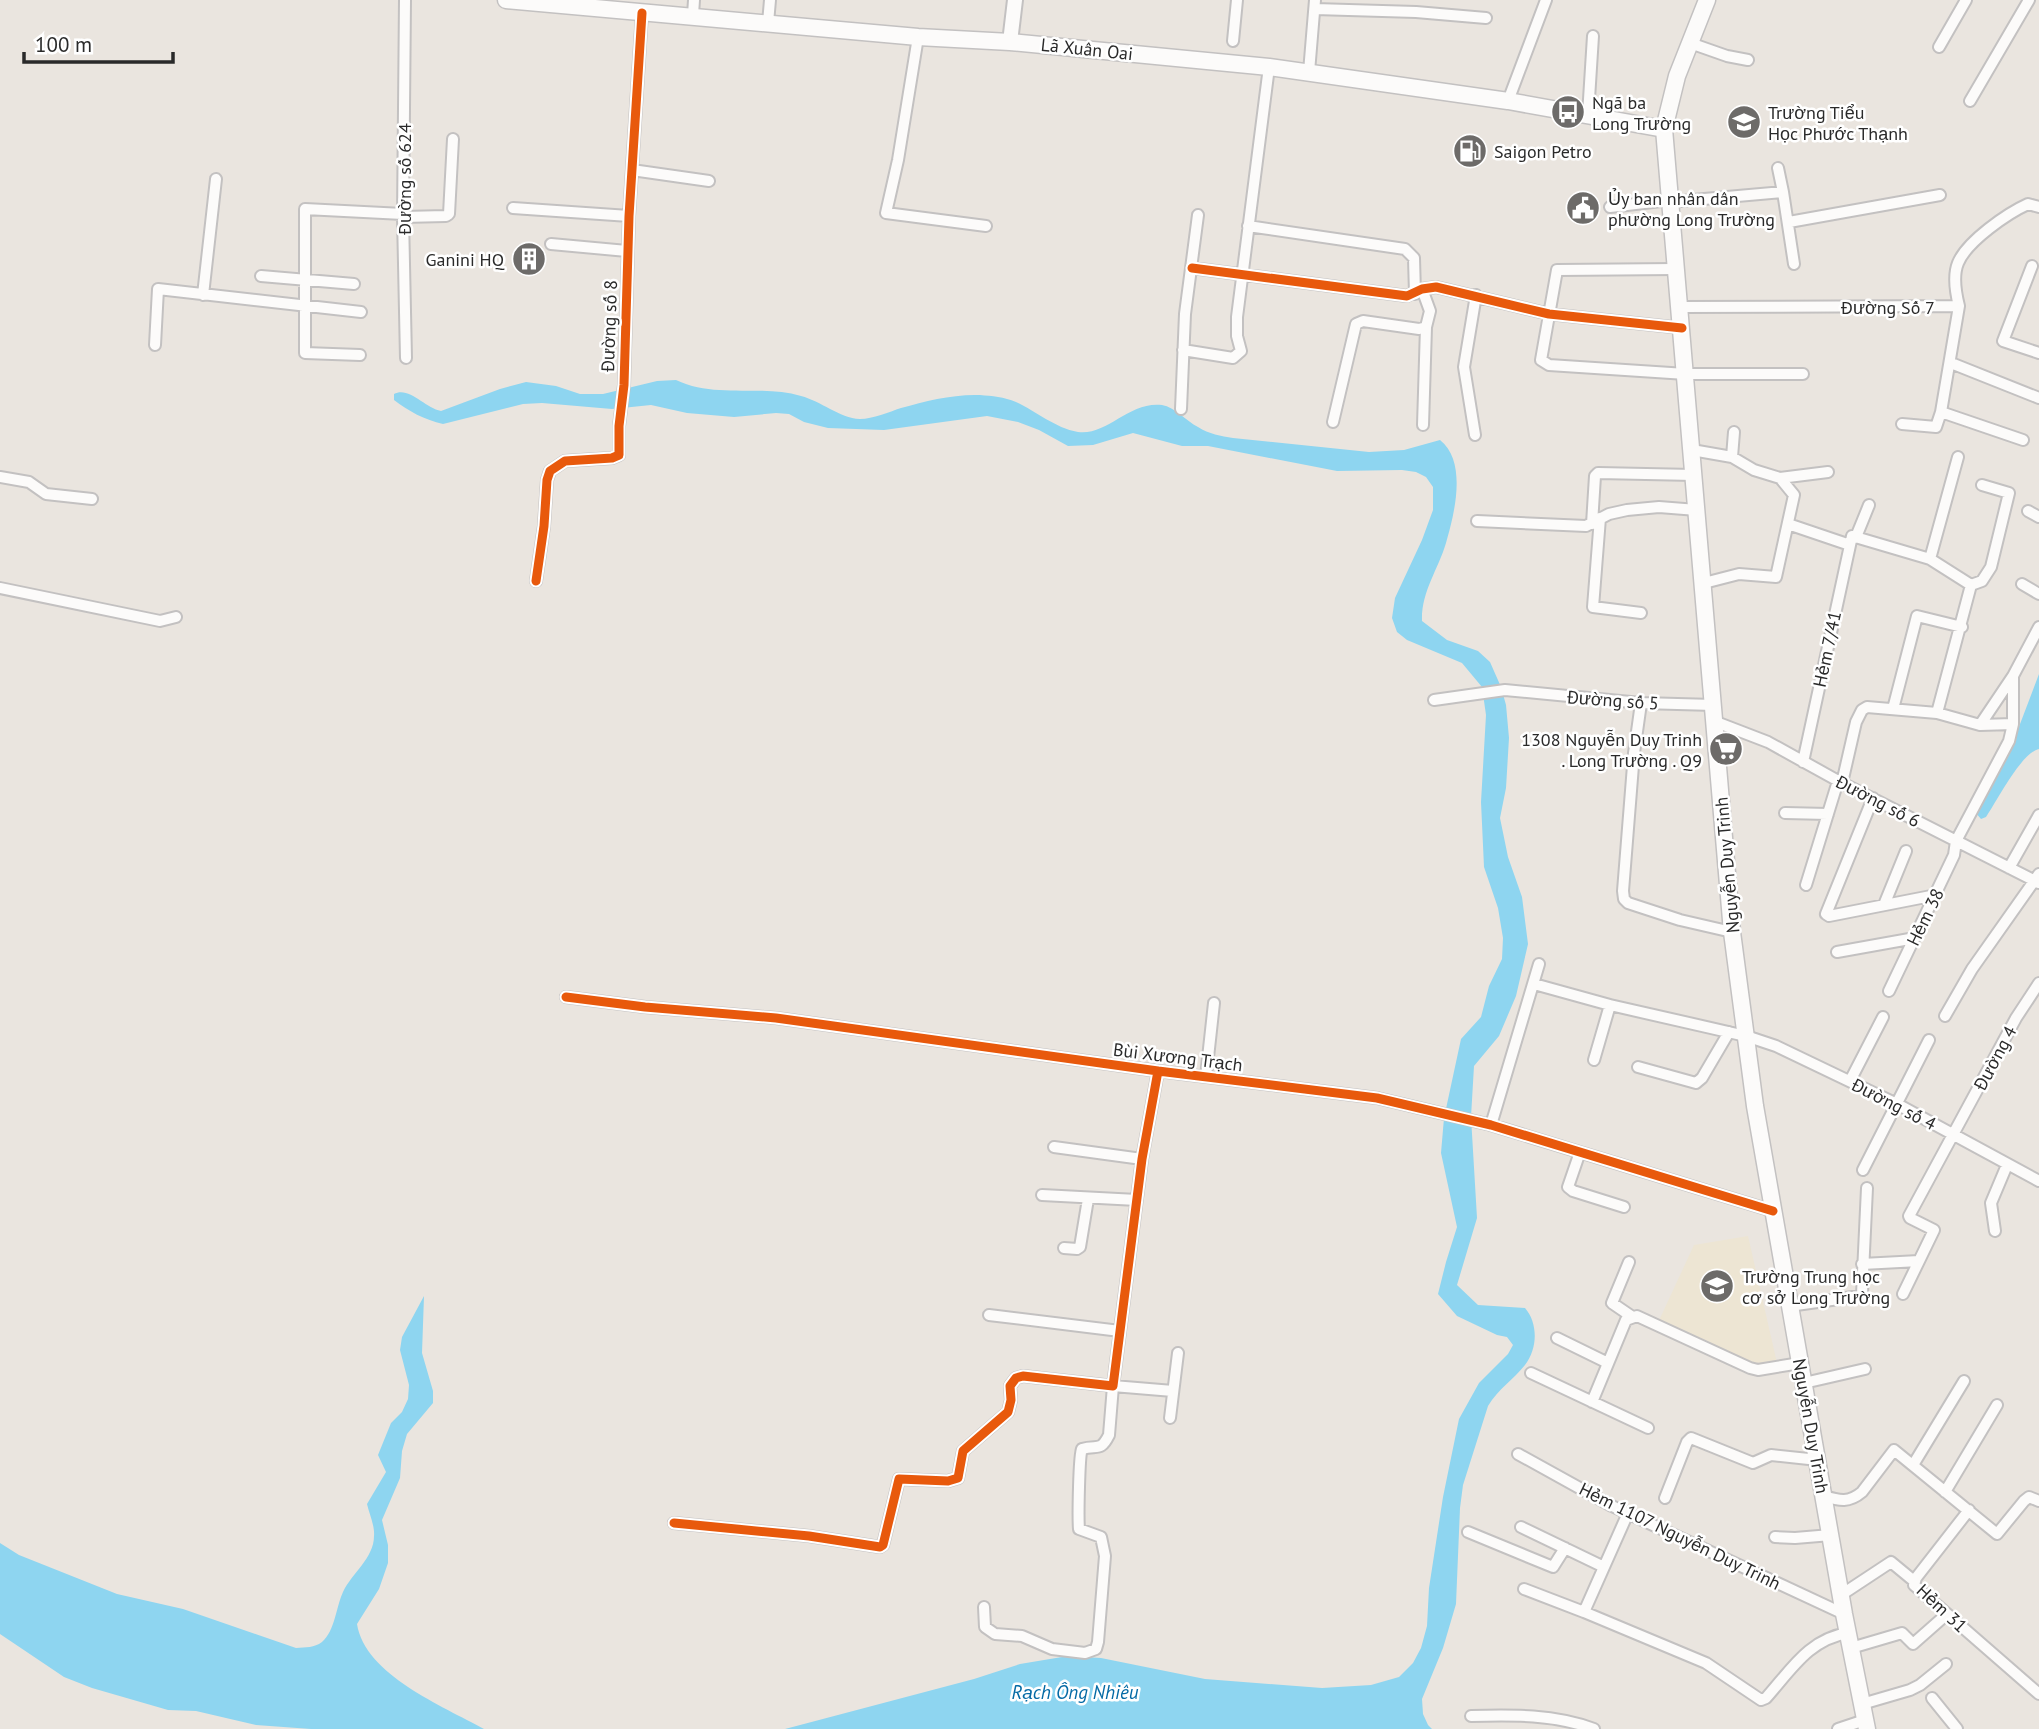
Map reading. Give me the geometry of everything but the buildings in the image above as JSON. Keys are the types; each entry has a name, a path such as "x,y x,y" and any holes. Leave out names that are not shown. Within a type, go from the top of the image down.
{"main road":[{"name":"Lã Xuân Oai","path":"506,0 642,13 693,8 768,23 918,37 1010,42 1269,67 1508,101 1664,129"},
{"name":"Nguyễn Duy Trinh","path":"1707,0 1677,76 1664,129 1732,932 1789,1306 1865,1718"}],"street":[{"name":"Đường số 624","path":"405,0 403,216 406,358"},
{"path":"768,23 770,0"},
{"path":"1010,42 1015,0"},
{"path":"1233,41 1237,0"},
{"path":"1413,12 1415,0"},
{"path":"1508,101 1546,0"},
{"path":"1939,47 1966,0"},
{"path":"1970,101 2029,0"},
{"path":"1309,72 1315,5 1486,18"},
{"name":"Đường số 8","path":"536,580 547,480 551,471 565,461 617,457 620,452 619,413 624,385 627,251 642,13"},
{"path":"1588,114 1593,36"},
{"path":"918,37 898,160 886,214 986,226"},
{"path":"1690,43 1748,60"},
{"path":"1183,350 1233,358 1239,355 1241,347 1237,336 1237,317 1269,67"},
{"path":"360,355 305,353 306,209 403,216 449,214 453,139"},
{"path":"1779,168 1794,264"},
{"path":"632,170 709,181"},
{"path":"203,295 216,179"},
{"path":"1610,207 1783,192"},
{"path":"1789,222 1940,195"},
{"name":"Đường Số 7","path":"1680,307 1959,306 1955,282 1958,263 1972,243 2015,210 2034,205"},
{"path":"513,208 629,216"},
{"path":"1181,409 1185,314 1198,215"},
{"path":"1248,226 1405,249 1414,258 1419,291 1430,311 1426,327 1423,425"},
{"path":"551,244 627,251"},
{"path":"2032,266 2003,341 2039,353"},
{"path":"1192,268 1407,296 1436,287 1549,314 1682,328"},
{"path":"1676,269 1560,268 1555,274 1541,360 1549,365 1686,374 1803,374"},
{"path":"261,276 304,282 354,284"},
{"path":"155,345 158,289 361,312"},
{"path":"1475,435 1464,367 1476,295"},
{"path":"1902,424 1936,426 1951,363 1959,306"},
{"path":"1333,422 1356,324 1363,321 1419,329 1426,327"},
{"path":"1951,363 2039,398"},
{"path":"1941,412 2023,440"},
{"path":"1732,457 1734,432"},
{"path":"1692,450 1732,457 1754,470 1780,478 1828,472"},
{"path":"1930,559 1958,457"},
{"path":"1641,613 1593,607 1595,476 1598,473 1694,475"},
{"path":"0,477 29,482 46,494 92,499"},
{"path":"1704,583 1739,573 1776,577 1794,495 1780,478"},
{"path":"1971,585 1982,581 1992,567 2009,494 1982,485"},
{"name":"Hẻm 7/41","path":"1803,762 1853,539 1869,505"},
{"path":"1477,521 1587,526 1627,510 1697,510"},
{"path":"2028,511 2039,517"},
{"path":"1787,524 1930,559 1971,585"},
{"path":"2022,584 2039,594"},
{"path":"1937,713 1971,585"},
{"path":"0,588 160,621 176,617"},
{"path":"1893,709 1917,616 1962,627"},
{"path":"1980,725 2013,676 2039,627"},
{"path":"1806,886 1862,709 1867,707 1937,713 1980,725 2013,724 2013,676"},
{"name":"Đường số 5","path":"1434,700 1509,690 1641,704 1714,705"},
{"path":"1641,704 1634,753 1624,899 1628,903 1680,920 1732,932"},
{"name":"Đường số 6","path":"1716,722 1768,742 2009,868 2038,879"},
{"name":"Hẻm 38","path":"1889,991 1954,855 1956,841 2009,741 2013,724"},
{"path":"1873,798 1825,911 1829,916 1936,895"},
{"path":"1785,813 1828,814"},
{"path":"2009,868 2039,815"},
{"path":"1884,905 1906,852"},
{"path":"1945,1016 1972,969 2038,879"},
{"path":"1836,952 1915,938"},
{"path":"1485,1124 1539,964"},
{"name":"Đường 4","path":"1919,1261 1934,1230 1909,1216 2020,1011 2039,983"},
{"name":"Đường số 4","path":"1534,984 1610,1005 1746,1036 1788,1051 1897,1104 2039,1181"},
{"name":"Bùi Xương Trạch","path":"566,997 776,1018 1158,1071 1377,1098 1485,1124 1773,1211"},
{"path":"1206,1076 1214,1003"},
{"path":"1594,1060 1610,1005"},
{"path":"1850,1081 1883,1017"},
{"path":"1638,1067 1696,1083 1702,1078 1728,1032"},
{"path":"1863,1170 1929,1040"},
{"path":"984,1607 985,1627 995,1634 1022,1636 1052,1649 1085,1653 1096,1649 1105,1556 1101,1537 1079,1529 1080,1453 1082,1449 1097,1448 1106,1442 1109,1435 1119,1331 1142,1159 1158,1071"},
{"path":"1054,1147 1142,1159"},
{"path":"1580,1152 1568,1187 1624,1207"},
{"path":"1995,1231 1992,1203 2007,1165"},
{"path":"1789,1306 1862,1293 1867,1188"},
{"path":"1042,1195 1137,1200"},
{"path":"1064,1248 1080,1247 1088,1199"},
{"path":"1862,1264 1919,1261 1903,1294"},
{"path":"1629,1262 1612,1303 1631,1316 1637,1316 1750,1368 1758,1370 1800,1363"},
{"path":"989,1315 1119,1331"},
{"path":"1592,1402 1626,1320 1631,1316"},
{"path":"1557,1338 1608,1363"},
{"path":"1170,1418 1178,1353"},
{"path":"1804,1383 1865,1369"},
{"path":"1531,1373 1648,1428"},
{"path":"674,1523 809,1536 880,1547 888,1533 899,1479 948,1481 958,1478 963,1451 1008,1412 1012,1400 1010,1386 1016,1377 1173,1391"},
{"path":"1913,1465 1964,1381"},
{"path":"1945,1492 1997,1405"},
{"path":"1665,1497 1691,1438 1753,1463 1771,1455 1818,1460"},
{"path":"1824,1496 1839,1501 1856,1498 1894,1450 1997,1534 2029,1497 2039,1501"},
{"name":"Hẻm 1107 Nguyễn Duy Trinh","path":"1518,1454 1628,1513 1844,1614"},
{"name":"Hẻm 31","path":"1969,1510 1914,1581 1916,1588 2039,1694"},
{"path":"1584,1612 1628,1513"},
{"path":"1521,1527 1604,1567"},
{"path":"1468,1532 1549,1567 1555,1565 1565,1548"},
{"path":"1774,1537 1831,1535"},
{"path":"1841,1595 1891,1562 1914,1581"},
{"path":"1524,1589 1706,1663 1763,1700 1818,1642 1832,1635 1850,1641 1902,1633 1913,1644 1947,1614"},
{"path":"1838,1729 1865,1718 1920,1685 1946,1664"},
{"path":"1932,1698 1956,1729"},
{"path":"1471,1716 1529,1715 1562,1719 1594,1729"}],"shaded area":[{"name":"Trường Trung học cơ sở Long Trường","path":"1748,1236 1777,1363 1746,1367 1656,1327 1694,1245"}],"water":[{"name":"Rạch Ông Nhiêu","path":"676,380 707,389 785,393 808,398 845,416 860,419 876,417 940,398 980,395 1016,402 1054,423 1078,432 1099,429 1139,408 1162,405 1206,431 1233,438 1369,452 1404,450 1440,440 1449,450 1456,475 1455,504 1443,553 1424,600 1422,621 1447,640 1478,651 1490,662 1501,687 1506,705 1509,738 1506,788 1500,818 1508,857 1522,897 1528,944 1516,996 1499,1036 1474,1066 1471,1117 1477,1218 1457,1285 1478,1305 1525,1308 1532,1321 1535,1336 1525,1365 1496,1394 1488,1406 1463,1485 1456,1604 1443,1648 1422,1699 1423,1714 1432,1729 785,1729 974,1679 1020,1664 1068,1656 1101,1658 1205,1679 1322,1688 1371,1685 1399,1677 1413,1663 1421,1648 1427,1626 1429,1588 1443,1497 1459,1419 1479,1383 1508,1354 1513,1345 1507,1337 1457,1316 1438,1294 1457,1227 1441,1153 1444,1118 1461,1039 1481,1017 1489,986 1502,959 1503,938 1498,908 1484,867 1481,802 1486,715 1482,687 1462,663 1407,640 1397,632 1392,618 1395,598 1433,510 1433,487 1426,477 1416,472 1337,471 1208,446 1182,446 1133,433 1093,445 1068,446 1018,422 987,416 884,430 828,428 804,422 789,414 734,417 687,413 651,405 612,409 542,403 523,404 443,424 417,415 394,400 394,394 405,393 441,411 526,382 556,386 580,394 603,394 657,381"},
{"path":"2039,674 2039,749 2032,752 2017,768 1986,817 1981,819 1975,812 2017,732"},
{"path":"424,1296 422,1353 433,1391 433,1403 407,1434 402,1451 400,1478 382,1520 388,1545 388,1563 379,1589 357,1624 363,1642 374,1659 390,1674 428,1699 484,1729 311,1729 256,1725 196,1711 168,1710 64,1677 0,1634 0,1543 19,1555 117,1594 183,1609 296,1648 322,1642 333,1625 343,1592 367,1558 373,1544 374,1528 367,1504 386,1472 378,1455 391,1423 402,1412 408,1399 409,1385 400,1350 402,1337"}],"cycle path":[{"path":"536,581 550,471 565,461 612,458 619,455 629,216 642,13"},
{"path":"1192,268 1407,296 1422,289 1436,287 1549,314 1682,328"},
{"path":"566,997 776,1018 1158,1071 1377,1098 1491,1125 1773,1211"},
{"path":"674,1523 809,1536 880,1547 883,1545 899,1479 948,1481 958,1478 963,1451 1008,1412 1010,1386 1016,1378 1023,1376 1113,1386 1142,1159 1158,1071"}],"place":[{"name":"Ngã ba Long Trường","path":"1568,112"},
{"name":"Trường Tiểu Học Phước Thạnh","path":"1744,122"},
{"name":"Saigon Petro","path":"1470,151"},
{"name":"Ủy ban nhân dân phường Long Trường","path":"1583,208"},
{"name":"Ganini HQ","path":"529,259"},
{"name":"1308 Nguyễn Duy Trinh . Long Trường . Q9","path":"1726,749"},
{"name":"Trường Trung học cơ sở Long Trường","path":"1717,1286"}]}
